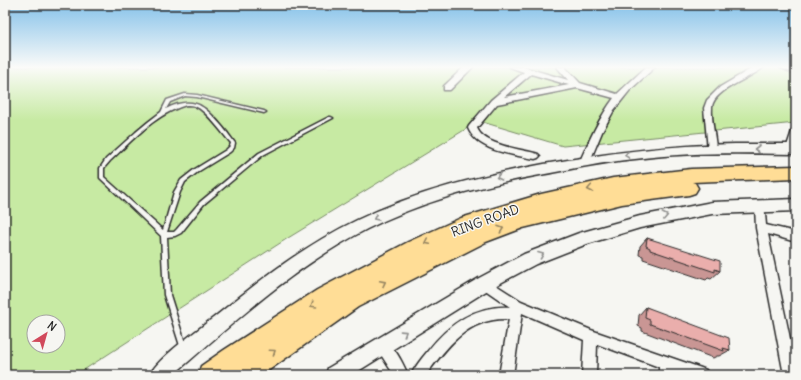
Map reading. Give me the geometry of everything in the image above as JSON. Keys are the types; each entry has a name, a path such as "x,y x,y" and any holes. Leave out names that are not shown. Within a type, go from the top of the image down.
{"highway":[{"name":"RING ROAD","path":"210,375 281,324 327,296 373,269 466,224 564,195 612,185 671,178 744,173 796,172"},
{"name":"RING ROAD","path":"242,375 272,352 350,300 479,236 508,226 637,195 698,186 796,184"}],"main road":[{"path":"159,375 272,282 294,266 339,238 379,217 441,192 476,183 585,161 634,154 711,148 793,149"},
{"path":"335,375 383,347 485,283 530,259 584,238 617,228 686,212 712,208 796,205"}],"street":[{"path":"447,88 450,85"},
{"path":"514,85 494,102 472,128 472,132 476,136 503,150 534,156"},
{"path":"573,85 619,97"},
{"path":"585,161 605,115 630,85"},
{"path":"711,148 708,106 712,98 730,85"},
{"path":"494,102 578,86"},
{"path":"793,149 796,131"},
{"path":"760,206 761,228 791,375"},
{"path":"761,228 796,237"},
{"path":"485,283 516,309 591,336 666,369 701,375"},
{"path":"418,375 433,353 461,327 475,318 516,309"},
{"path":"506,375 516,309"},
{"path":"589,375 591,336"},
{"path":"383,347 397,366 401,375"}],"lane":[{"path":"163,112 168,102 185,95 264,112"},
{"path":"185,353 167,295 164,235 177,192 183,181 197,170 228,151 232,147 233,143 198,105 184,104 163,112 108,160 102,168 102,178 164,235 175,234 202,203 261,154 331,118"}],"green space":[{"path":"5,85 796,85 796,123 563,146 479,121 288,238 76,375 5,375"}],"building":[{"path":"647,238 720,261 720,271 715,269 715,272 650,250 650,248 646,246"},
{"path":"646,307 729,338 730,350 723,348 724,351 650,324 650,320 645,318"}]}
